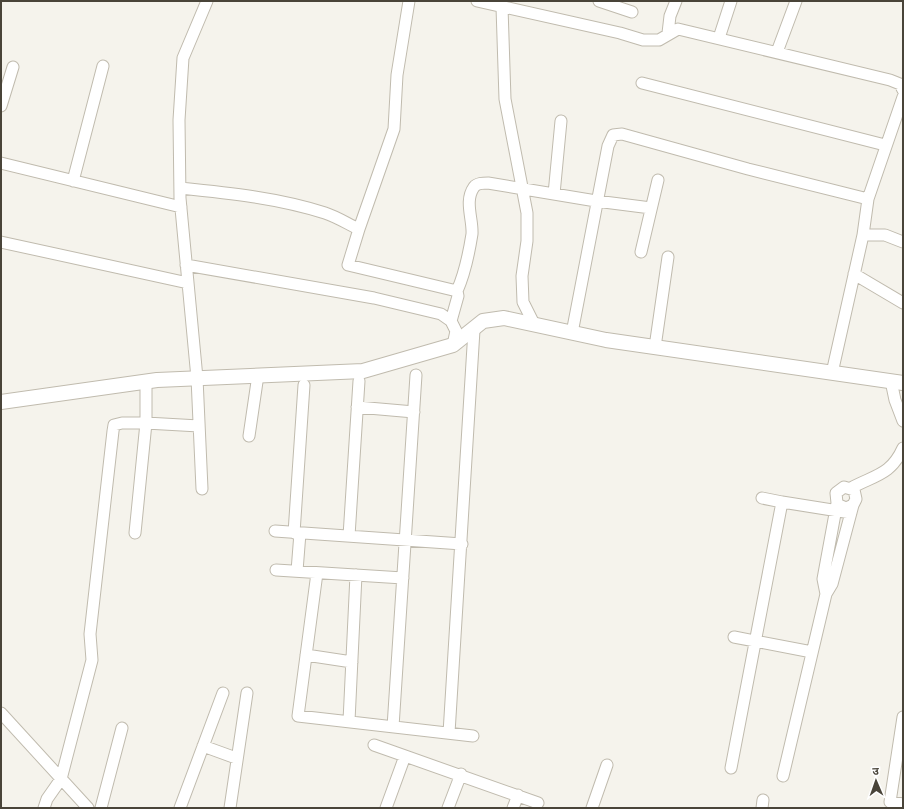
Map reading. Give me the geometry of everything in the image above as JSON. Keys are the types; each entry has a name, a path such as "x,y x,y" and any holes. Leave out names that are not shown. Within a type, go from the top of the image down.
{"street":[{"path":"202,489 197,378 181,207 179,120 183,58 206,1"},
{"path":"409,1 397,75 394,129 348,265 457,291"},
{"path":"477,1 643,40 659,40 668,33 678,29 890,80 900,84 903,90"},
{"path":"599,1 632,12"},
{"path":"668,33 670,16 676,1"},
{"path":"719,38 731,1"},
{"path":"777,52 796,1"},
{"path":"502,6 505,99 527,220 527,241 522,276 523,302 534,324"},
{"path":"73,181 103,66"},
{"path":"1,106 13,67"},
{"path":"642,83 885,145"},
{"path":"832,373 863,235 868,199 885,145 903,98"},
{"path":"554,194 561,121"},
{"path":"572,333 596,201 608,146 613,135 622,134 748,169 868,199"},
{"path":"1,162 181,207"},
{"path":"641,252 658,180"},
{"path":"451,321 458,296 457,291 468,256 472,232 469,207 474,187 479,184 488,183 596,201 652,208"},
{"path":"180,188 234,193 279,201 327,214 359,229"},
{"path":"863,235 885,235 903,242"},
{"path":"1,242 188,283"},
{"path":"655,347 668,257"},
{"path":"186,265 412,306 441,314 451,321 456,331 453,345"},
{"path":"854,274 903,303"},
{"path":"1,403 146,381 363,371 453,345 474,330 483,321 504,318 606,340 897,382 895,400 903,421"},
{"path":"449,733 462,544 474,330"},
{"path":"249,436 258,375"},
{"path":"393,726 404,578 416,375"},
{"path":"135,533 146,423 146,381"},
{"path":"350,536 359,381"},
{"path":"297,571 297,533 304,385"},
{"path":"357,407 414,412"},
{"path":"44,808 47,799 61,779 92,660 90,634 114,425 122,423 146,423 199,426"},
{"path":"826,594 823,579 837,507 835,496 838,490 844,487 851,488 885,472 898,460 903,448"},
{"path":"783,776 826,594 832,584 856,496 851,488"},
{"path":"762,498 782,502 852,509"},
{"path":"731,768 754,641 782,502"},
{"path":"275,532 462,544"},
{"path":"276,570 404,578"},
{"path":"317,573 298,716 473,736"},
{"path":"349,721 356,575"},
{"path":"734,637 812,652"},
{"path":"306,655 352,662"},
{"path":"180,808 223,693"},
{"path":"230,808 236,758 247,693"},
{"path":"1,713 88,808"},
{"path":"903,717 889,805 903,804"},
{"path":"102,808 122,728"},
{"path":"374,745 461,774 538,803"},
{"path":"203,746 236,758"},
{"path":"386,808 405,756"},
{"path":"592,808 607,766"},
{"path":"448,808 461,774"},
{"path":"513,808 518,795"}]}
